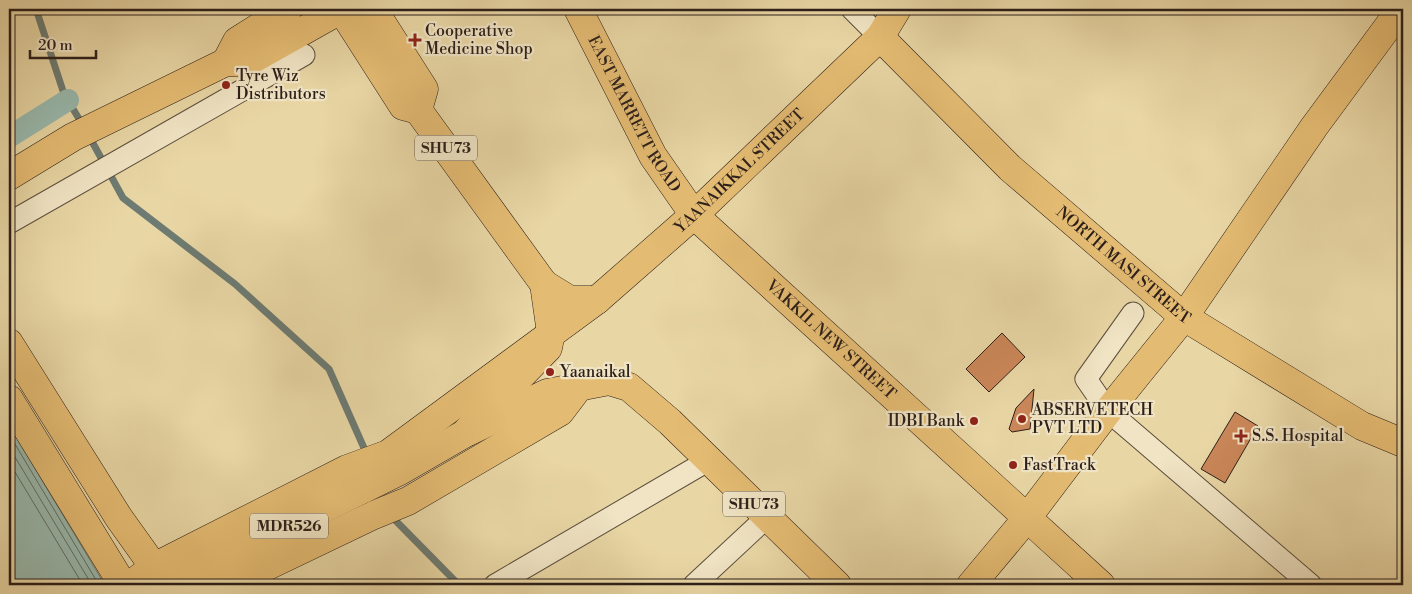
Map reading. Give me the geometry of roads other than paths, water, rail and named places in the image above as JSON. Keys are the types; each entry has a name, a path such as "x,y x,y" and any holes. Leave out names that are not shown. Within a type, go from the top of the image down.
{"main road":[{"path":"226,62 237,41 288,9"},
{"path":"374,9 424,89 418,110"},
{"name":"EAST MARRETT ROAD","path":"578,9 653,156 694,215"},
{"name":"YAANAIKKAL STREET","path":"394,463 551,333 597,300 694,215 880,37 897,9"},
{"path":"971,585 1027,518 1108,411 1184,317 1314,127 1401,9"},
{"name":"SHU73","path":"9,176 100,123 226,62 246,63 342,12 404,106 418,110 544,284 570,300 597,300"},
{"name":"NORTH MASI STREET","path":"880,37 1010,168 1184,317 1362,426 1403,443"},
{"name":"VAKKIL NEW STREET","path":"694,215 1101,585"},
{"path":"544,284 551,333"},
{"name":"MDR526","path":"464,434 548,348 551,333"},
{"path":"9,343 119,518 163,576"},
{"name":"MDR526","path":"180,585 394,463 464,434 547,393 609,381 629,387"},
{"path":"228,585 374,515 408,501 560,412 579,387"},
{"name":"SHU73","path":"629,387 670,422 837,585"},
{"path":"9,398 123,585"},
{"path":"130,585 163,576 348,469 394,463"}],"street":[{"path":"852,9 880,37"},
{"path":"9,223 304,55"},
{"path":"1133,313 1086,379 1108,411 1311,585"},
{"path":"495,585 709,460"},
{"path":"694,585 767,517"}],"water":[{"path":"9,422 19,442 105,585 9,585"}],"waterway":[{"path":"36,9 64,94 84,127"},
{"path":"9,137 68,100"},
{"path":"89,136 123,198 235,284 329,369 368,457"},
{"path":"392,512 396,521 459,585"}],"place":[{"name":"Cooperative Medicine Shop","path":"415,40"},
{"name":"Tyre Wiz Distributors","path":"226,85"},
{"name":"Yaanaikal","path":"550,372"},
{"name":"ABSERVETECH PVT LTD","path":"1022,419"},
{"name":"IDBI Bank","path":"974,421"},
{"name":"S.S. Hospital","path":"1241,436"},
{"name":"FastTrack","path":"1013,465"}]}
